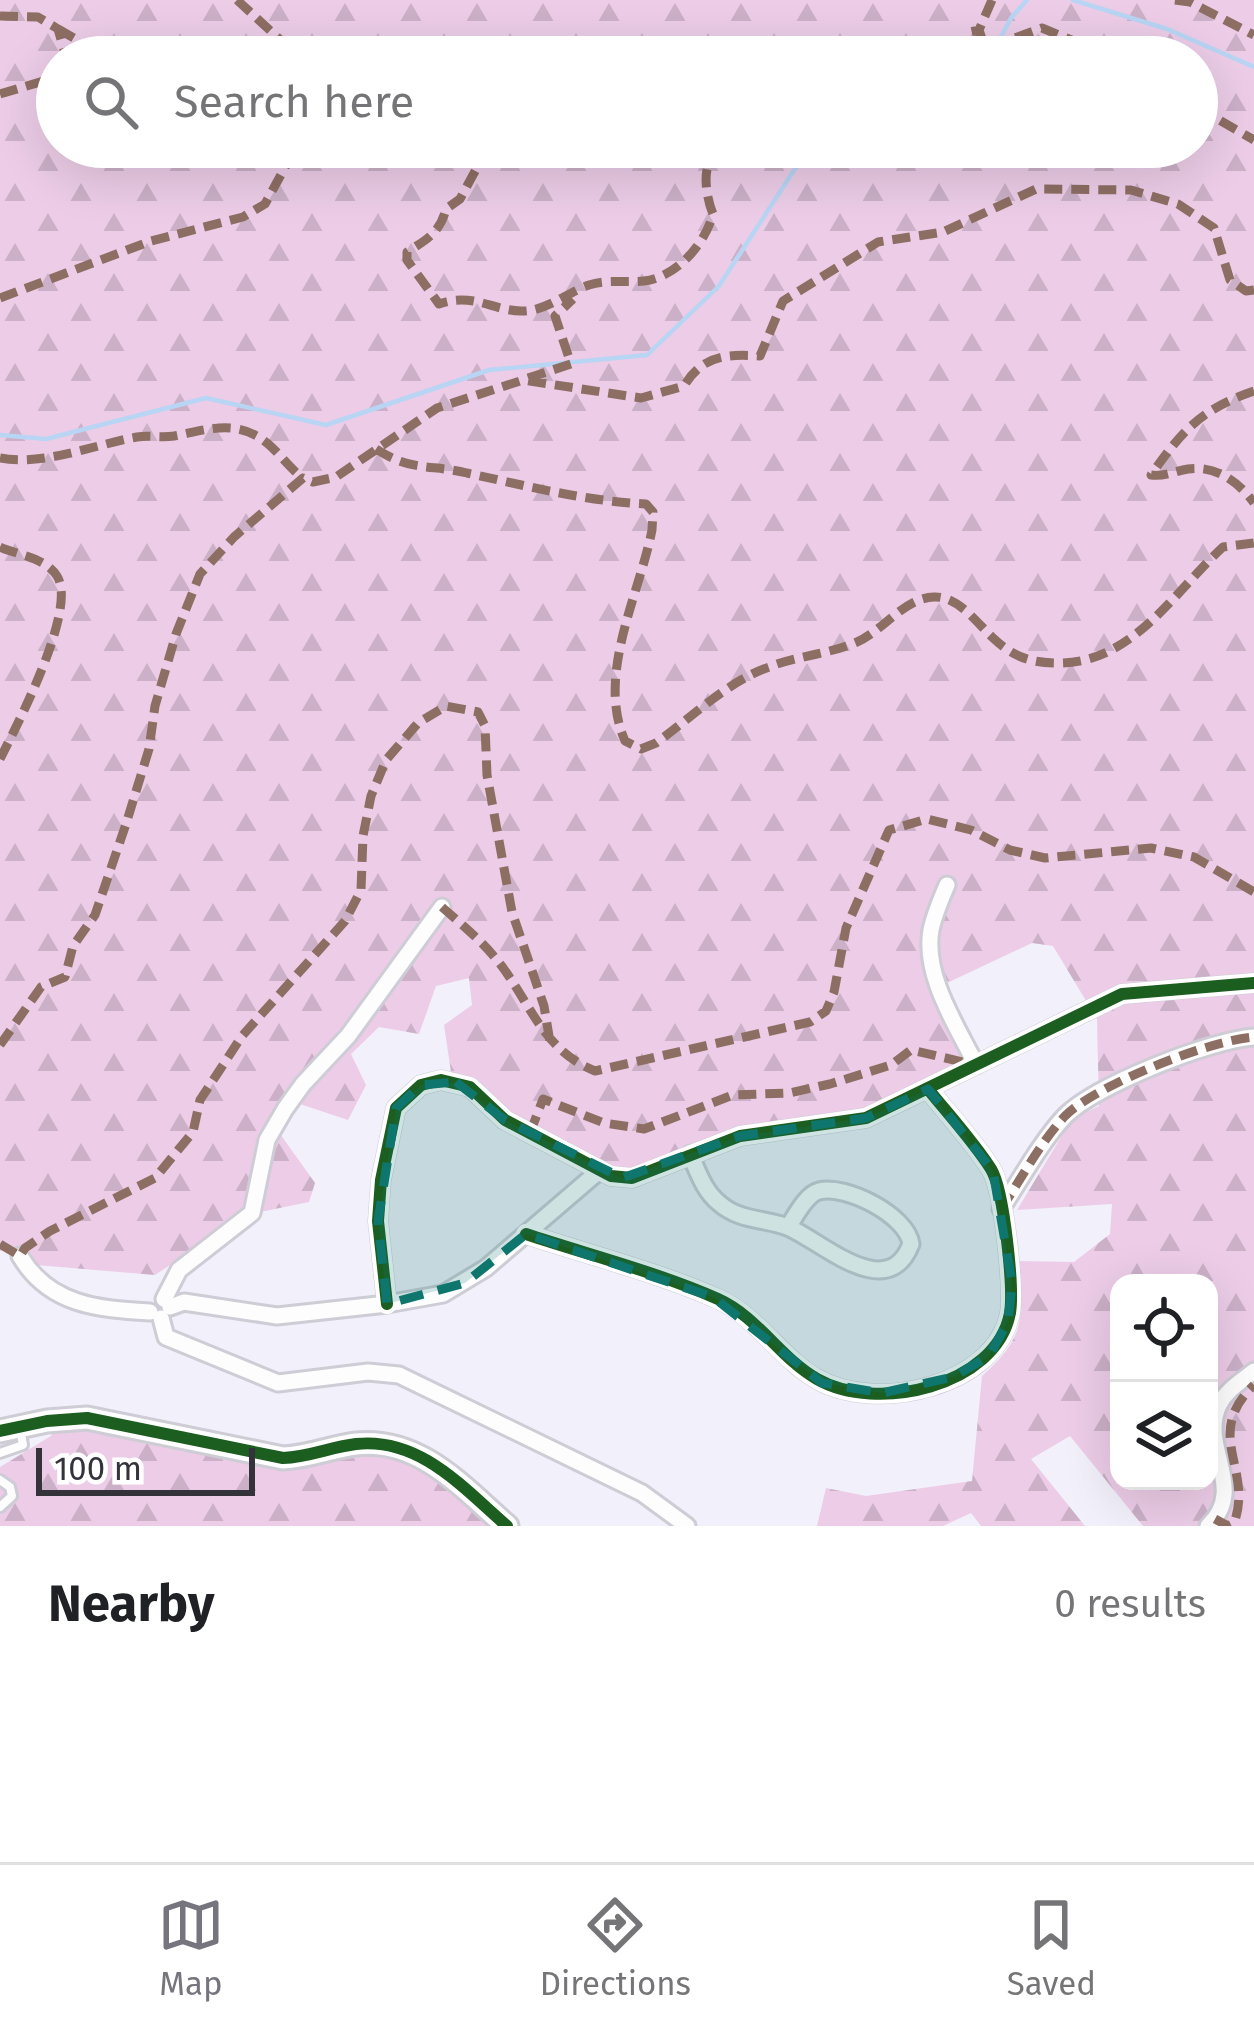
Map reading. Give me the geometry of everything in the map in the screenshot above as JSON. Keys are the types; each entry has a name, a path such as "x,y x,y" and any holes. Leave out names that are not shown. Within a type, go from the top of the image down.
{"main road":[{"path":"10,1429 87,1418 283,1458 311,1457 366,1443 402,1448 424,1457 507,1526"}],"street":[{"path":"946,885 930,947 939,984 976,1066"},
{"path":"442,907 348,1036 285,1109 268,1139 252,1213 179,1270 161,1309 166,1337 278,1383 368,1372 399,1375 642,1493 687,1526"},
{"path":"387,1304 378,1221 381,1180 396,1108 412,1090 441,1080 470,1087 505,1120 599,1171 632,1178 740,1136 866,1118 1122,994 1254,983"},
{"path":"1001,1209 1062,1119 1078,1105 1180,1055 1254,1037"},
{"path":"526,1234 713,1297 742,1312 822,1382 850,1390 906,1391 971,1369 1000,1342 1012,1302 1001,1209 993,1172 928,1089"},
{"path":"690,1154 707,1191 723,1207 748,1220 788,1227 863,1269 895,1265 911,1244 903,1221 873,1204 836,1192 812,1194 788,1227"},
{"path":"20,1256 38,1283 104,1307 161,1309 184,1302 277,1316 387,1304 443,1294 465,1283 599,1171"},
{"path":"1208,1526 1220,1511 1226,1490 1214,1419 1227,1393 1254,1371"}],"lane":[{"path":"0,1453 23,1445 10,1429"},
{"path":"0,1480 10,1486 13,1496 0,1507"}],"highlighted area":[{"path":"456,1082 505,1120 622,1178 740,1136 866,1118 928,1089 993,1171 1012,1283 1008,1322 989,1356 953,1377 882,1393 822,1383 713,1297 526,1234 465,1283 387,1304 378,1221 396,1108 421,1085"}],"green space":[{"path":"0,0 1254,0 1254,1526 1143,1526 1114,1490 1218,1490 1218,1274 1110,1274 1110,1485 1070,1436 1031,1459 1085,1526 981,1526 971,1513 943,1526 817,1526 826,1488 866,1496 972,1481 982,1376 1007,1349 1019,1325 1017,1261 1074,1262 1110,1234 1112,1204 1017,1210 1072,1119 1099,1106 1097,1019 1053,946 1032,943 930,991 967,1064 872,1112 755,1127 626,1172 550,1145 451,1072 444,1025 472,1005 469,978 436,986 419,1034 379,1027 351,1054 366,1085 348,1120 294,1102 278,1131 315,1183 309,1202 246,1215 155,1275 36,1265 25,1248 0,1251"},
{"path":"59,1413 247,1450 427,1451 517,1526 0,1526 0,1467 51,1436"}],"waterway":[{"path":"1001,36 1027,0"},
{"path":"1073,0 1183,36"},
{"path":"1218,51 1254,67"},
{"path":"0,435 46,439 206,398 326,425 489,370 647,355 719,286 795,168"}],"marked path":[{"path":"237,0 276,36"},
{"path":"981,36 979,30 992,0"},
{"path":"1175,0 1190,2 1254,35"},
{"path":"0,16 38,17 58,29 60,36"},
{"path":"1020,36 1042,28 1062,36"},
{"path":"58,29 70,36"},
{"path":"969,36 979,30"},
{"path":"0,94 36,83"},
{"path":"1218,119 1254,140"},
{"path":"0,298 151,241 243,217 265,204 285,168"},
{"path":"477,168 460,199 446,209 431,235 407,252 407,260 439,304 462,300 510,310 547,305 589,285 656,278 678,266 696,247 713,214 707,168"},
{"path":"0,1045 41,987 65,977 73,946 95,915 149,749 155,706 176,634 200,574 234,537 303,478 313,482 336,477 437,408 523,380 641,398 684,386 707,362 736,355 760,356 783,301 878,242 943,232 1036,189 1131,190 1178,204 1214,228 1230,280 1246,291 1254,290"},
{"path":"528,378 571,364 555,316 573,299"},
{"path":"1254,391 1194,423 1151,475 1188,469 1217,472 1254,503"},
{"path":"0,458 51,457 137,437 225,428 262,439 303,478"},
{"path":"376,449 411,464 646,504 653,512 652,530 623,636 615,689 625,741 641,749 754,673 857,642 923,599 943,598 959,605 999,644 1029,660 1057,663 1108,652 1149,623 1223,547 1254,543"},
{"path":"0,547 46,565 57,576 61,592 43,667 0,759"},
{"path":"0,1244 20,1256 50,1231 155,1178 193,1132 200,1100 242,1036 345,921 361,890 363,836 371,796 386,760 418,723 446,706 478,712 485,726 487,775 512,912 544,1006 550,1042"},
{"path":"442,907 497,960 562,1051 595,1071 810,1022 826,1011 846,928 889,830 927,819 1045,858 1151,848 1194,857 1254,892"},
{"path":"1001,1209 1047,1138 1080,1104 1155,1066 1210,1046 1254,1037"},
{"path":"530,1133 543,1099 604,1123 644,1129 733,1095 789,1093 830,1084 891,1065 911,1050 976,1065"},
{"path":"1215,1519 1228,1526 1234,1523 1238,1486 1232,1420 1254,1385"}],"cycle path":[{"path":"387,1304 378,1221 381,1180 396,1108 421,1085 441,1080 470,1087 505,1120 611,1176 632,1178 740,1136 866,1118 1122,994 1254,983"},
{"path":"526,1234 718,1299 745,1316 804,1370 842,1389 900,1393 930,1386 982,1359 1000,1338 1011,1300 996,1180 977,1148 928,1089"},
{"path":"0,1431 87,1418 283,1458 379,1444 439,1468 507,1526"}]}
